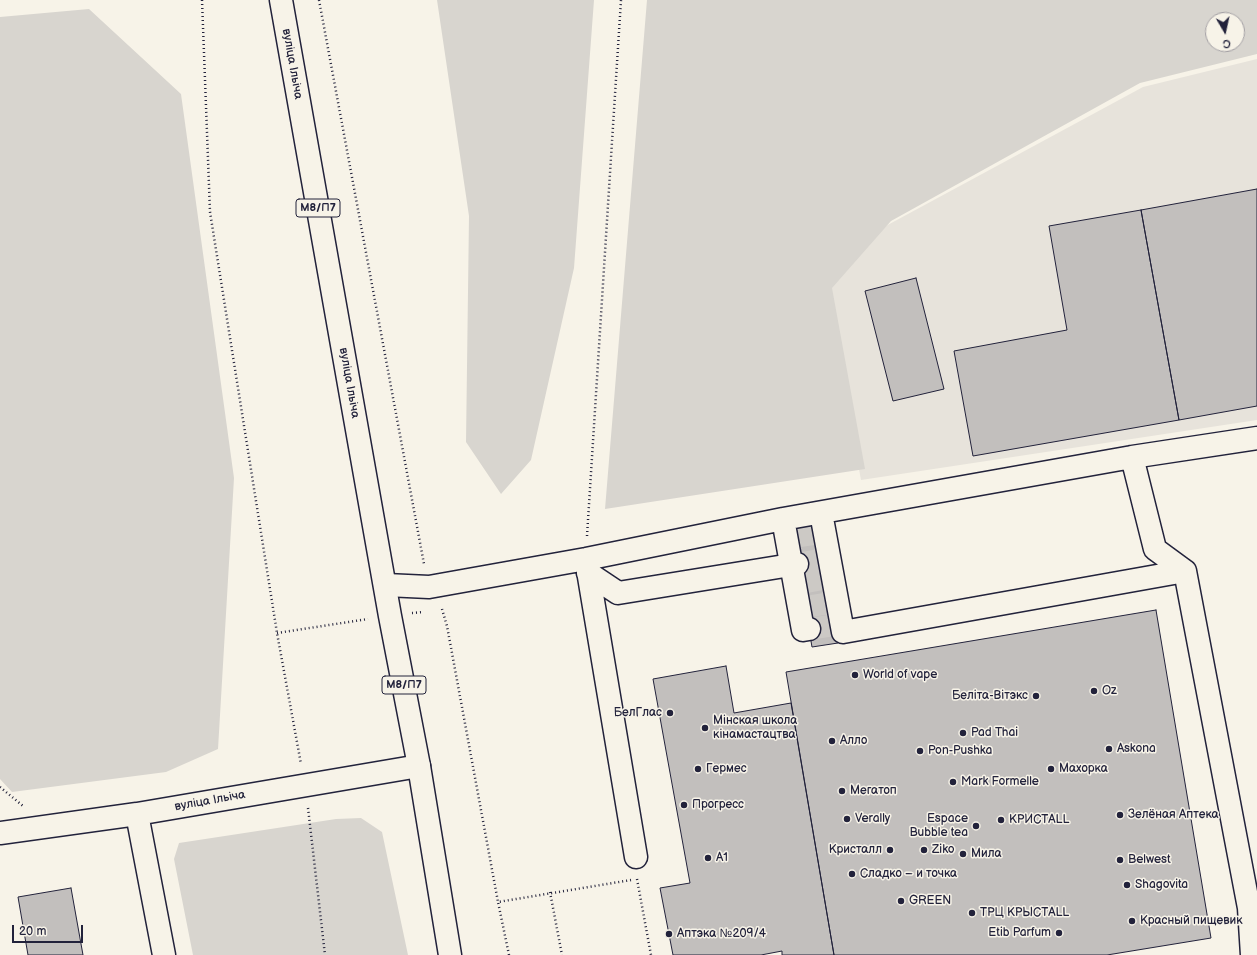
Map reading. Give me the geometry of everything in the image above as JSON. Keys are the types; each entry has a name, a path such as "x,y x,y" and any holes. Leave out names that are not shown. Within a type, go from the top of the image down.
{"main road":[{"name":"вуліца Ільіча","path":"281,0 386,585 390,616 419,766 450,955"},
{"path":"386,585 429,587 587,566 822,526 1132,457 1257,438"},
{"path":"1132,457 1155,549 1185,571 1253,908 1252,955"},
{"path":"822,526 838,625 843,632 1185,571"},
{"path":"787,532 802,608 803,630 809,629"},
{"path":"587,566 618,593 796,574"},
{"path":"587,566 636,857"},
{"name":"вуліца Ільіча","path":"0,834 137,814 419,766"},
{"path":"137,814 164,955"}],"path":[{"path":"202,0 210,212 277,633 305,785 325,955"},
{"path":"319,0 429,587 442,609 447,626 509,955"},
{"path":"587,566 621,0"},
{"path":"435,610 442,609"},
{"path":"277,633 427,611"},
{"path":"498,902 550,892 637,879 651,955"},
{"path":"550,892 562,955"}],"shaded area":[{"path":"437,0 594,0 574,268 531,460 501,494 466,442 469,216"},
{"path":"647,0 1257,0 1257,54 1140,83 891,221 832,288 865,469 605,509"},
{"path":"89,9 181,94 234,478 218,749 166,772 12,792 0,779 0,17"},
{"path":"1257,59 1257,420 861,480 821,261 1143,87"},
{"path":"361,818 382,832 408,955 193,955 174,859 179,843 336,819"}],"building":[{"path":"1257,189 1257,406 1179,420 1141,210"},
{"path":"1141,210 1179,420 973,456 954,351 1067,330 1049,226"},
{"path":"916,278 944,389 893,401 865,291"},
{"path":"818,523 838,643 812,647 791,526"},
{"name":"КРИСТАLL","path":"1156,610 1211,938 1107,955 834,955 786,672"},
{"path":"726,666 734,713 791,703 834,955 782,955 782,951 761,955 673,955 660,888 690,883 653,679"},
{"path":"71,888 83,955 28,955 18,897"}],"tunnel":[{"path":"793,537 820,533"},
{"path":"797,564 824,559"},
{"path":"801,583 827,578"},
{"path":"805,607 831,603"},
{"path":"809,629 835,625"}],"place":[{"name":"World of vape","path":"855,675"},
{"name":"Oz","path":"1094,691"},
{"name":"Беліта-Вітэкс","path":"1036,696"},
{"name":"БелГлас","path":"670,713"},
{"name":"Мінская школа кінамастацтва","path":"705,728"},
{"name":"Pad Thai","path":"963,733"},
{"name":"Алло","path":"832,741"},
{"name":"Askona","path":"1109,749"},
{"name":"Pon-Pushka","path":"920,751"},
{"name":"Гермес","path":"698,769"},
{"name":"Махорка","path":"1051,769"},
{"name":"Mark Formelle","path":"953,782"},
{"name":"Мегатоп","path":"842,791"},
{"name":"Прогресс","path":"684,805"},
{"name":"Зелёная Аптека","path":"1120,815"},
{"name":"Verally","path":"847,819"},
{"name":"КРИСТАLL","path":"1001,820"},
{"name":"Espace Bubble tea","path":"976,826"},
{"name":"Кристалл","path":"890,850"},
{"name":"Ziko","path":"924,850"},
{"name":"Мила","path":"963,854"},
{"name":"A1","path":"708,858"},
{"name":"Belwest","path":"1120,860"},
{"name":"Сладко – и точка","path":"852,874"},
{"name":"Shagovita","path":"1127,885"},
{"name":"GREEN","path":"901,901"},
{"name":"ТРЦ КРЫСТАLL","path":"972,913"},
{"name":"Красный пищевик","path":"1132,921"},
{"name":"Etib Parfum","path":"1059,933"},
{"name":"Аптэка №209/4","path":"669,934"}]}
